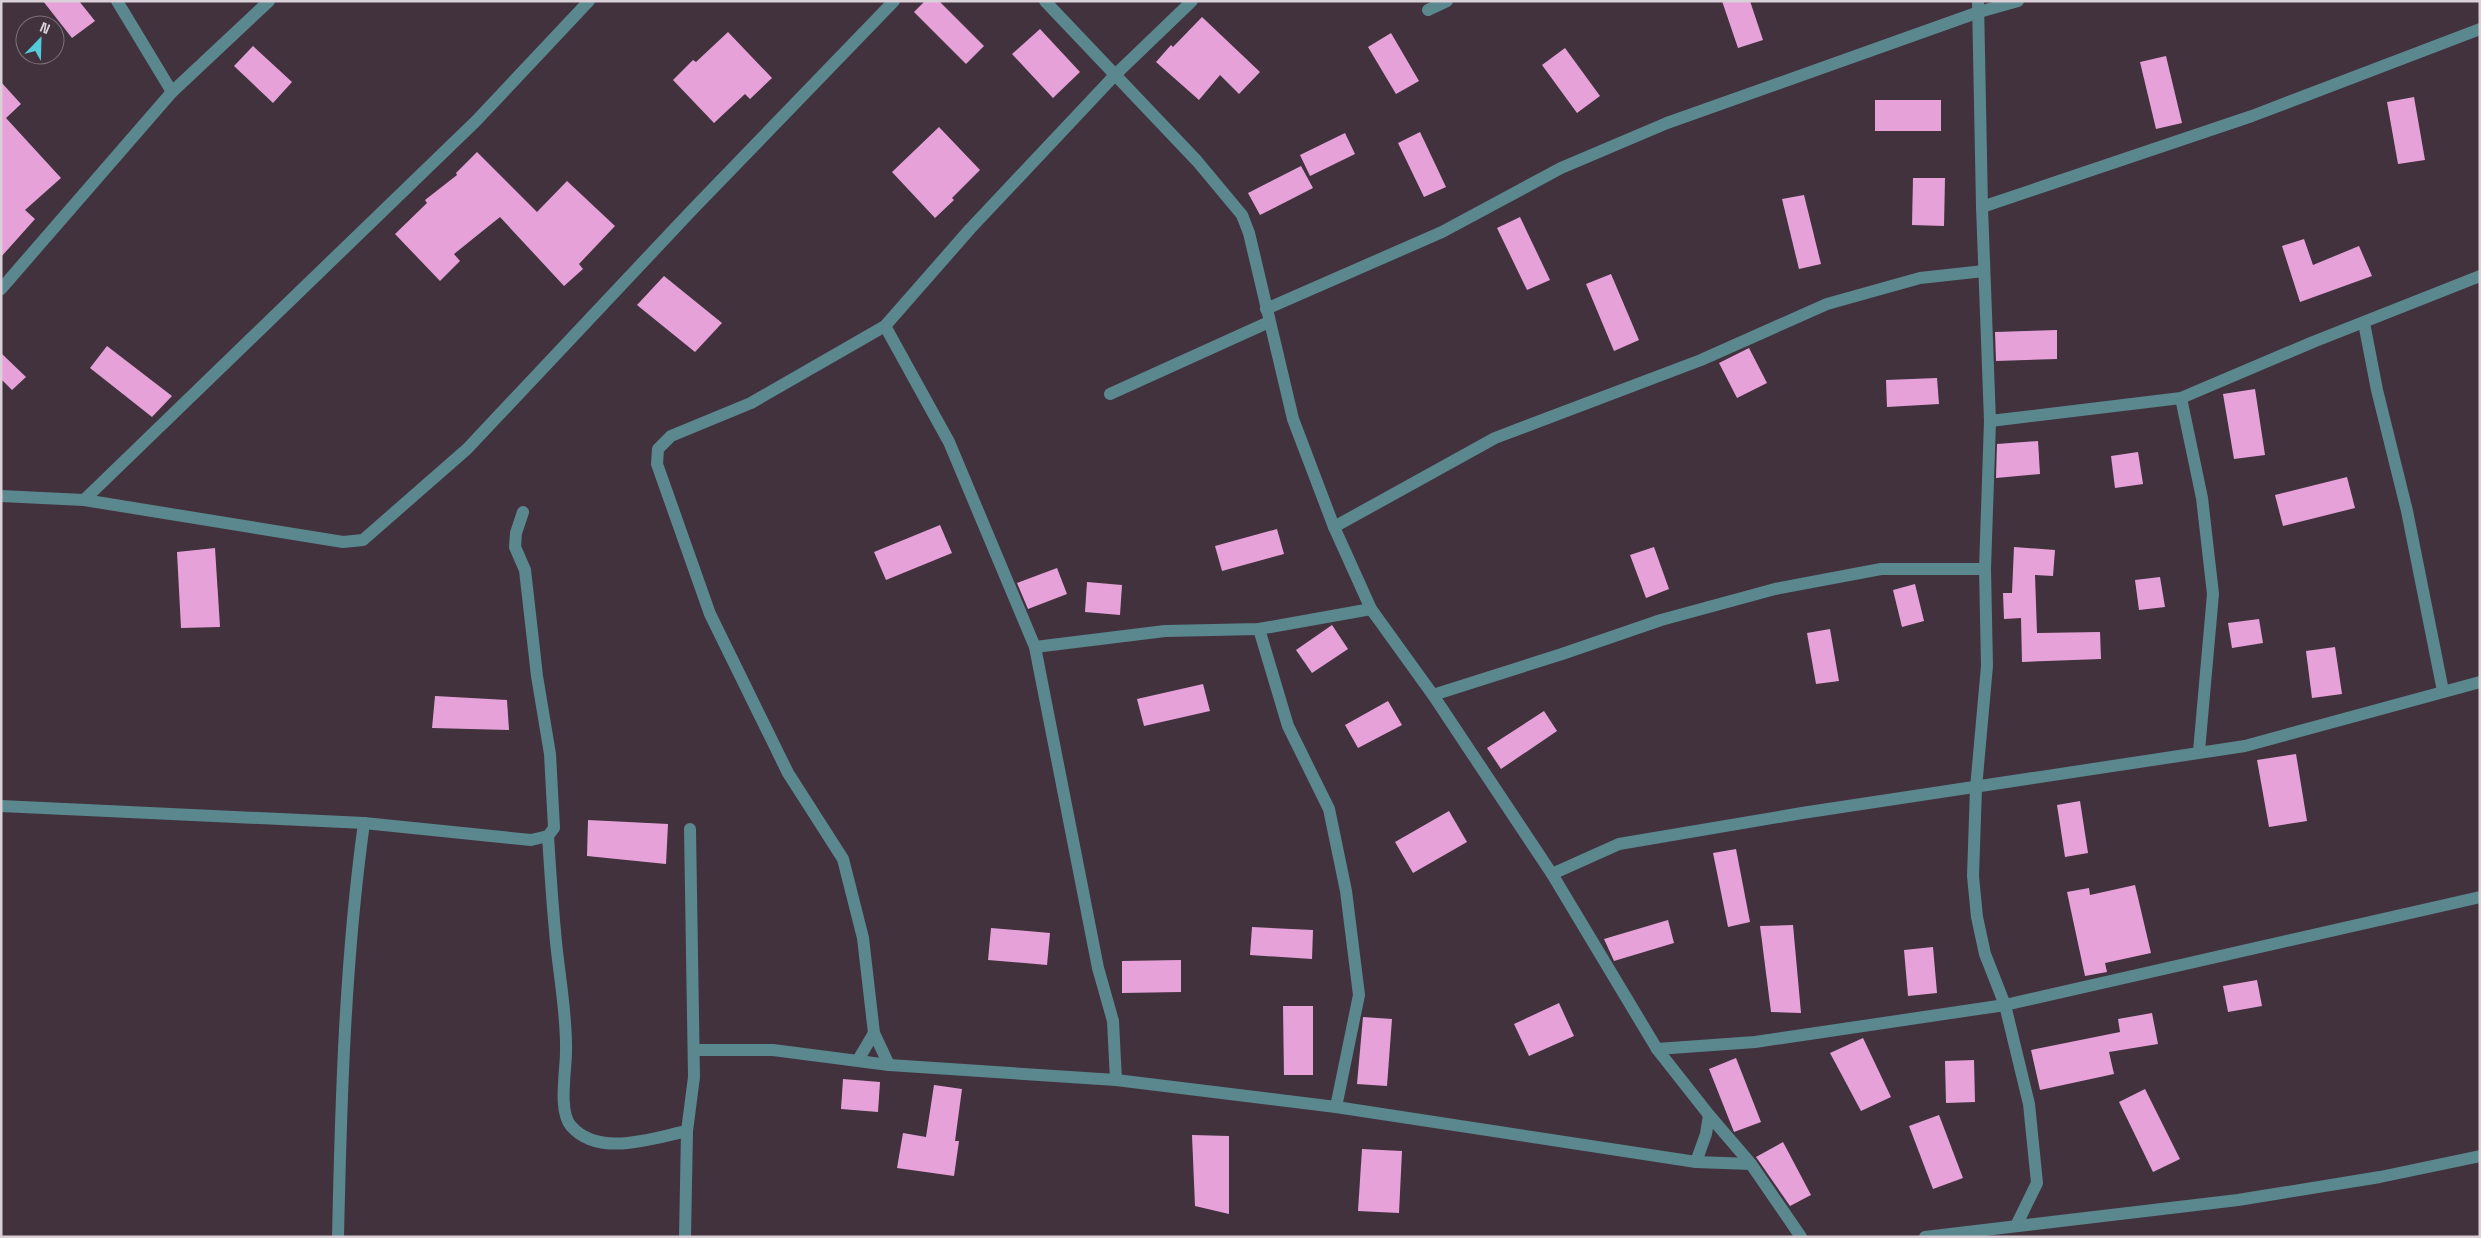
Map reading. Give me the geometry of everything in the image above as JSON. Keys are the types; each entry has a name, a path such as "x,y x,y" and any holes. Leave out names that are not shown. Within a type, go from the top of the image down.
{"street":[{"path":"117,1 172,92"},
{"path":"1,289 172,92 269,1"},
{"path":"84,500 476,121 589,1"},
{"path":"1,496 84,500 343,542 362,540 467,449 693,209 894,1"},
{"path":"1045,1 1197,161 1242,215 1249,233 1293,419 1334,527 1371,609 1433,695 1552,874 1657,1049 1709,1115 1751,1164 1801,1237"},
{"path":"889,1065 874,1033 863,938 843,859 788,773 710,614 657,464 658,449 671,436 751,403 885,326 970,230 1115,75 1192,1"},
{"path":"1428,10 1447,1"},
{"path":"1110,394 1442,232 1561,168 1667,123 1978,7 2018,1"},
{"path":"1978,7 1982,207 1990,421 1985,569 1987,666 1976,788 1974,876 1977,917 1985,954 2005,1006 2029,1104 2037,1183 2016,1226"},
{"path":"1982,207 2252,116 2480,29"},
{"path":"1334,527 1496,438 1701,360 1827,304 1920,278 1984,271"},
{"path":"1990,421 2181,398 2480,276"},
{"path":"2364,323 2377,390 2407,511 2443,691"},
{"path":"885,326 949,442 1035,647 1098,968 1113,1021 1116,1080"},
{"path":"2181,398 2202,498 2213,594 2199,751"},
{"path":"1,806 364,823 531,840 548,836 554,828 550,754 537,676 525,570 514,540 523,512"},
{"path":"1433,695 1562,654 1660,620 1775,589 1881,569 1985,569"},
{"path":"1035,647 1165,631 1259,629 1371,609"},
{"path":"1259,629 1288,726 1329,809 1346,890 1359,995 1336,1107"},
{"path":"1552,874 1618,844 1802,813 1976,788 2199,751 2245,746 2480,682"},
{"path":"338,1237 341,1126 354,903 364,823"},
{"path":"685,1237 687,1130 694,1077 690,829"},
{"path":"548,836 566,1050 564,1109 570,1126 585,1137 606,1144 639,1142 687,1130"},
{"path":"1657,1049 1755,1042 2005,1006 2480,897"},
{"path":"858,1060 874,1033"},
{"path":"694,1050 774,1050 889,1065 1116,1080 1336,1107 1696,1162 1751,1164"},
{"path":"1696,1162 1706,1134 1709,1115"},
{"path":"1925,1237 2238,1200 2380,1177 2480,1156"}],"building":[{"path":"43,1 79,1 95,21 72,38 65,29 65,15 54,15"},
{"path":"925,1 939,1 984,46 966,64 914,12"},
{"path":"1722,1 1750,1 1763,40 1738,48"},
{"path":"1202,17 1260,72 1239,94 1220,75 1199,100 1156,62 1171,45 1173,47"},
{"path":"1040,29 1080,72 1053,98 1012,54"},
{"path":"728,32 772,78 750,99 745,94 714,123 673,80 693,60 696,62"},
{"path":"1391,33 1419,81 1396,94 1368,47"},
{"path":"253,46 292,82 273,103 234,66"},
{"path":"1565,48 1600,96 1577,113 1542,65"},
{"path":"2166,56 2182,123 2156,129 2140,62"},
{"path":"1,82 21,104 6,118 61,178 25,210 35,219 1,257"},
{"path":"2414,97 2425,160 2398,164 2387,102"},
{"path":"1875,100 1941,100 1941,131 1875,131"},
{"path":"939,127 980,170 952,198 954,200 935,218 892,172"},
{"path":"1420,132 1446,187 1424,197 1398,143"},
{"path":"1345,133 1355,154 1310,176 1300,155"},
{"path":"477,152 537,212 567,181 615,226 579,264 583,269 564,286 500,217 454,254 460,261 440,281 395,234 427,203 425,200 457,175 456,173"},
{"path":"1301,166 1313,188 1260,215 1248,193"},
{"path":"1913,178 1945,178 1944,226 1912,225"},
{"path":"1804,195 1821,264 1799,269 1782,199"},
{"path":"1520,217 1550,280 1527,290 1497,228"},
{"path":"2304,239 2313,265 2359,246 2372,276 2300,302 2282,246"},
{"path":"1611,274 1639,340 1614,351 1586,284"},
{"path":"664,276 722,323 695,352 637,305"},
{"path":"2057,330 2057,359 1996,361 1995,332"},
{"path":"107,346 172,396 152,417 90,368"},
{"path":"1749,348 1767,383 1737,398 1719,363"},
{"path":"1,353 26,377 12,390 1,379"},
{"path":"1937,378 1939,404 1887,407 1886,380"},
{"path":"2255,389 2265,455 2234,459 2223,394"},
{"path":"2038,441 2040,474 1996,478 1997,444"},
{"path":"2138,452 2143,484 2115,488 2111,456"},
{"path":"2347,477 2355,508 2283,526 2275,495"},
{"path":"940,525 952,553 886,580 874,552"},
{"path":"1277,529 1284,554 1222,571 1215,546"},
{"path":"1654,547 1669,589 1646,598 1630,555"},
{"path":"2014,547 2055,550 2053,576 2035,575 2037,633 2100,632 2101,659 2022,662 2021,618 2004,619 2003,593 2012,593"},
{"path":"215,548 220,627 181,628 177,552"},
{"path":"1057,568 1067,594 1028,609 1017,583"},
{"path":"2160,577 2165,607 2139,610 2135,580"},
{"path":"1087,582 1122,585 1120,615 1085,612"},
{"path":"1915,584 1924,621 1902,627 1893,590"},
{"path":"2259,619 2263,643 2232,648 2228,623"},
{"path":"1332,625 1348,649 1312,673 1296,650"},
{"path":"1830,629 1839,681 1816,684 1807,633"},
{"path":"2335,647 2342,694 2312,698 2306,651"},
{"path":"1203,684 1210,711 1144,726 1137,699"},
{"path":"435,696 507,700 509,730 432,728"},
{"path":"1388,701 1402,725 1358,748 1345,725"},
{"path":"1544,711 1557,731 1501,769 1487,748"},
{"path":"2296,754 2307,821 2269,827 2257,760"},
{"path":"2080,801 2088,853 2065,857 2057,805"},
{"path":"1449,811 1467,842 1413,873 1395,842"},
{"path":"588,820 668,824 666,864 587,856"},
{"path":"1736,849 1750,922 1728,927 1713,853"},
{"path":"2135,885 2151,953 2105,963 2107,972 2085,976 2067,892 2089,888 2090,895"},
{"path":"1668,920 1674,943 1614,961 1604,939"},
{"path":"1793,925 1801,1013 1771,1012 1760,926"},
{"path":"1252,927 1313,930 1312,959 1250,955"},
{"path":"991,928 1050,933 1047,965 988,960"},
{"path":"1933,947 1937,993 1908,996 1904,950"},
{"path":"1181,960 1181,992 1122,993 1122,961"},
{"path":"2257,980 2262,1006 2228,1012 2223,986"},
{"path":"1559,1003 1574,1036 1529,1056 1514,1024"},
{"path":"1283,1006 1313,1006 1313,1075 1284,1075"},
{"path":"2152,1013 2158,1044 2109,1052 2114,1074 2040,1090 2031,1050 2120,1032 2118,1019"},
{"path":"1363,1017 1392,1019 1387,1086 1357,1084"},
{"path":"1863,1038 1891,1097 1861,1111 1830,1053"},
{"path":"1736,1058 1761,1122 1734,1132 1709,1069"},
{"path":"1974,1060 1975,1102 1946,1103 1945,1061"},
{"path":"843,1079 880,1082 878,1112 841,1109"},
{"path":"934,1085 962,1089 955,1141 959,1141 954,1176 897,1168 903,1133 926,1137"},
{"path":"2145,1089 2180,1159 2153,1172 2119,1102"},
{"path":"1939,1115 1963,1178 1933,1189 1909,1126"},
{"path":"1192,1135 1229,1136 1229,1214 1195,1206"},
{"path":"1783,1142 1811,1195 1790,1206 1756,1157"},
{"path":"1362,1149 1402,1151 1399,1213 1358,1211"}]}
